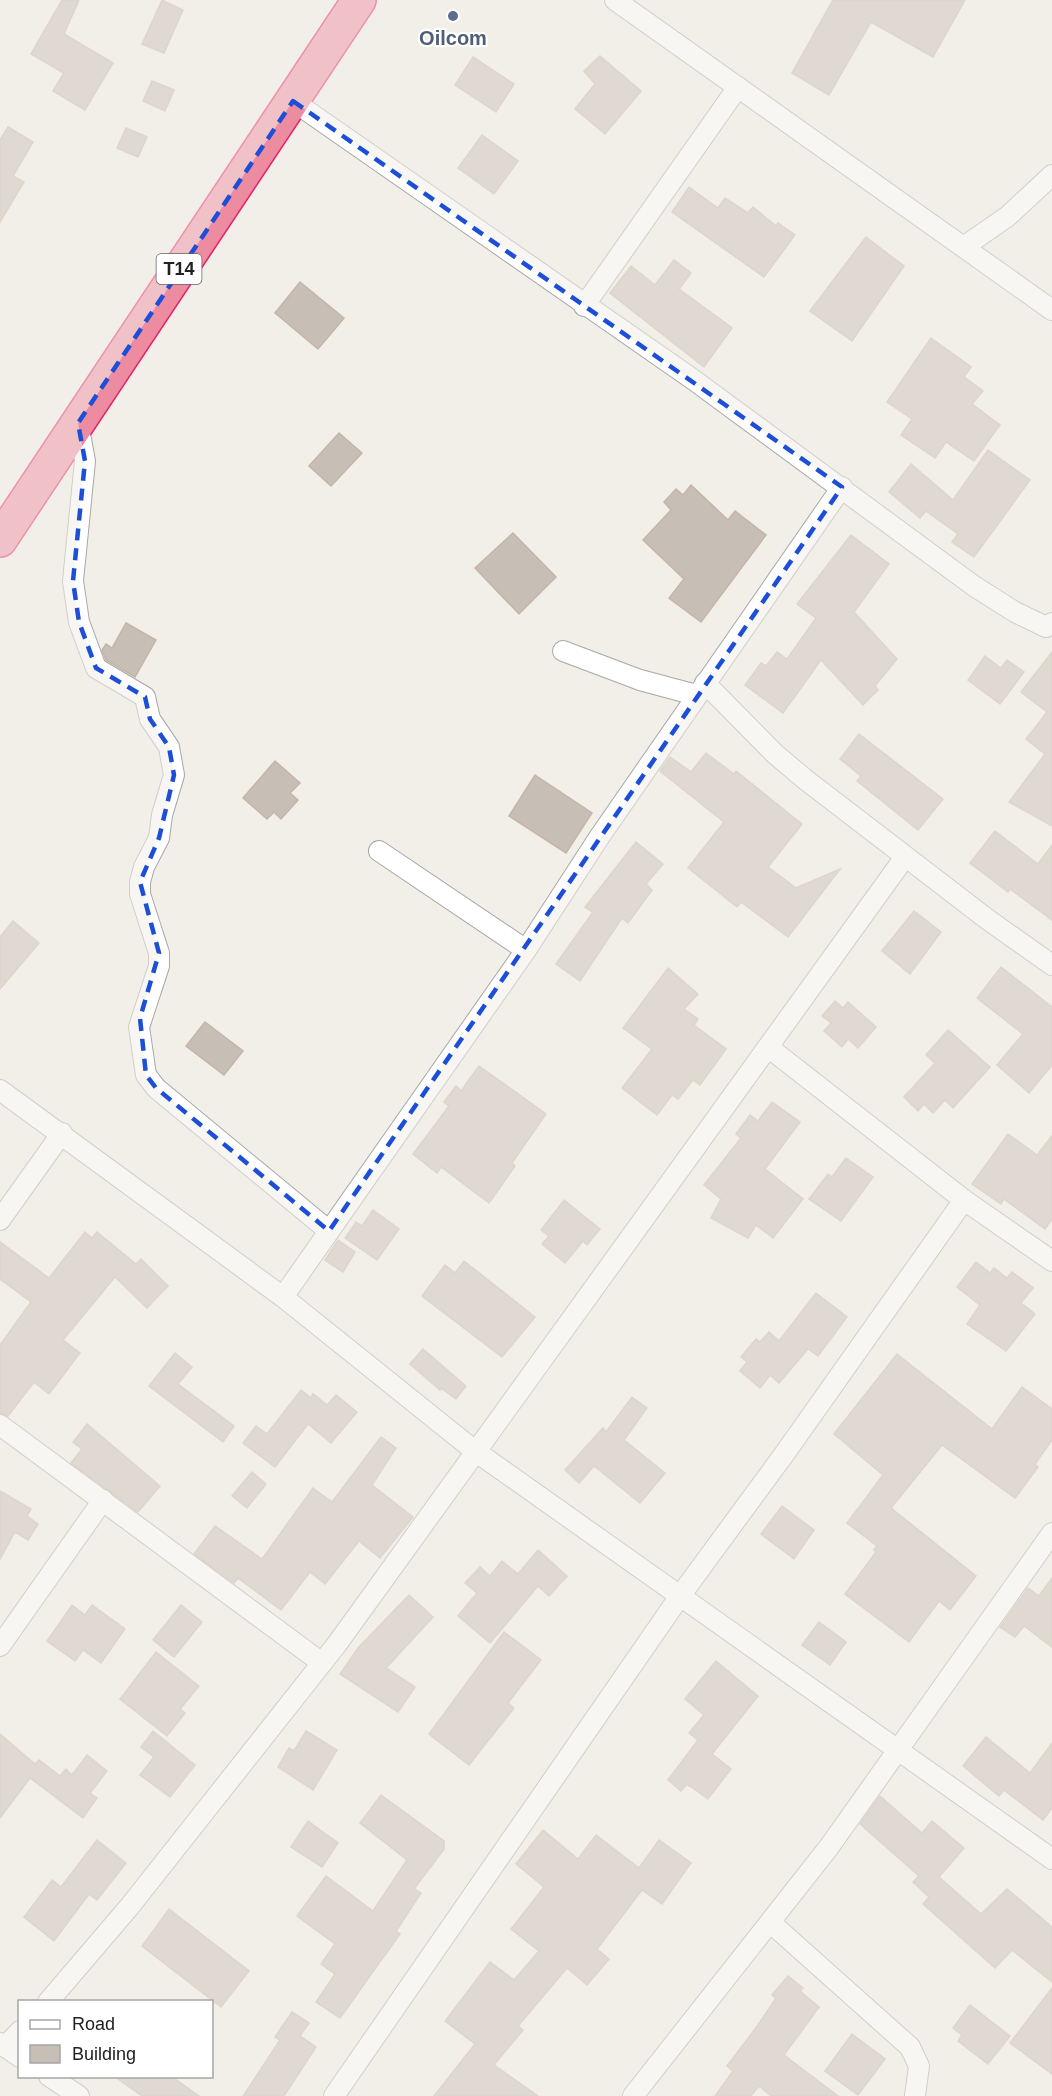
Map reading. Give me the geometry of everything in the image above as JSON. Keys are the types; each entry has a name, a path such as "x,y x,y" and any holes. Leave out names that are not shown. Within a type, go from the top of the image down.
{"highway":[{"name":"T14","path":"0,540 131,339 359,0"}],"street":[{"path":"615,0 1052,310"},
{"path":"584,306 738,87"},
{"path":"293,101 842,487 974,585 1015,612 1050,627"},
{"path":"964,246 1008,216 1052,175"},
{"path":"78,423 85,477 73,581 74,600 85,643 96,668 145,697 150,719 169,747 174,775 162,815 159,838 144,867 140,882 140,894 159,953 159,966 140,1018 146,1075 156,1088 329,1231"},
{"path":"284,1297 526,950 600,836 842,487"},
{"path":"563,651 640,680 701,689 775,754 905,857 1052,965"},
{"path":"379,851 526,950"},
{"path":"49,2000 130,1906 322,1663 905,857"},
{"path":"768,1047 964,1200 1052,1261"},
{"path":"0,1090 62,1132 284,1297 475,1451 899,1748 1052,1859"},
{"path":"0,1220 62,1132"},
{"path":"334,2096 680,1596 785,1453 964,1200"},
{"path":"0,1425 322,1663"},
{"path":"0,1646 103,1500"},
{"path":"633,2096 771,1923 1050,1540"},
{"path":"771,1923 910,2047 919,2066 915,2096"},
{"path":"8,2049 18,2034"},
{"path":"52,2078 79,2096"}],"highlighted area":[{"path":"293,101 842,487 329,1231 156,1088 146,1075 140,1018 159,953 140,882 159,838 174,775 169,747 150,719 145,697 96,668 79,622 73,581 85,461 78,423"}],"building":[{"path":"62,0 79,0 64,34 113,63 85,110 53,91 64,73 31,54"},
{"path":"162,0 183,10 164,53 142,44"},
{"path":"833,0 965,0 933,57 871,22 829,95 792,73"},
{"path":"600,56 641,91 605,134 575,109 595,84 584,71"},
{"path":"473,57 514,84 496,112 455,85"},
{"path":"152,81 174,90 165,111 143,101"},
{"path":"8,127 33,142 13,176 24,182 0,222 0,140"},
{"path":"126,128 147,137 138,157 117,148"},
{"path":"482,135 518,161 494,194 458,168"},
{"path":"689,187 718,208 725,198 748,213 753,207 776,226 778,223 795,235 764,277 672,212"},
{"path":"866,237 904,266 852,341 810,311"},
{"path":"674,260 691,273 679,289 732,328 704,367 610,293 631,266 655,285"},
{"path":"300,282 344,318 318,349 275,313"},
{"path":"931,338 971,367 964,377 983,391 972,404 1000,425 974,461 946,442 935,458 901,435 912,419 887,402"},
{"path":"339,433 362,453 331,486 309,466"},
{"path":"988,450 1030,480 974,557 952,542 958,534 926,511 920,518 889,492 911,464 953,500"},
{"path":"691,485 728,520 735,511 766,535 701,622 669,598 684,579 643,540 671,510 664,502 676,489 683,495"},
{"path":"513,533 556,577 519,614 475,568"},
{"path":"851,535 889,564 854,612 897,659 875,686 878,690 863,705 821,660 783,713 745,685 761,663 766,666 777,652 787,659 816,618 797,604"},
{"path":"126,623 156,640 135,677 106,660 102,650 106,644 112,648"},
{"path":"1052,652 1052,826 1009,802 1045,754 1026,739 1047,712 1021,692"},
{"path":"985,656 1001,668 1007,660 1024,672 1000,704 968,680"},
{"path":"859,734 943,799 918,830 857,781 861,776 840,759"},
{"path":"706,753 734,774 736,771 802,824 768,867 796,888 840,869 788,937 741,902 737,907 688,868 724,822 660,771 670,757 691,772"},
{"path":"275,761 300,783 290,793 298,800 281,819 274,812 267,819 243,798"},
{"path":"535,775 592,813 566,853 509,816"},
{"path":"995,831 1038,864 1052,845 1052,920 1010,889 1008,892 970,863"},
{"path":"636,842 663,864 646,884 652,890 628,923 622,918 580,981 556,964 593,912 585,907"},
{"path":"914,911 941,932 910,974 882,951"},
{"path":"13,921 39,943 0,989 0,937"},
{"path":"1001,967 1052,1007 1052,1065 1029,1093 997,1065 1023,1034 977,998"},
{"path":"668,968 698,994 684,1009 698,1019 694,1025 726,1049 700,1085 693,1080 678,1099 672,1095 657,1115 622,1088 652,1049 623,1028"},
{"path":"835,1001 843,1008 848,1002 876,1027 858,1048 848,1039 842,1047 824,1031 831,1023 822,1016"},
{"path":"205,1022 243,1051 224,1075 186,1046"},
{"path":"948,1030 990,1067 953,1108 945,1100 933,1113 924,1104 918,1111 904,1097 935,1063 926,1055"},
{"path":"479,1066 546,1114 512,1163 515,1166 489,1203 441,1167 437,1173 413,1154 449,1106 444,1102 456,1086 461,1091"},
{"path":"772,1102 800,1122 765,1169 803,1199 773,1238 756,1225 748,1238 711,1218 721,1199 704,1185 741,1138 736,1134 750,1115 758,1121"},
{"path":"1008,1134 1037,1155 1052,1136 1052,1219 1045,1229 1004,1199 1001,1204 972,1184"},
{"path":"846,1158 873,1177 841,1221 809,1199 828,1174 832,1177"},
{"path":"564,1200 600,1229 587,1245 583,1241 565,1263 542,1244 549,1236 541,1230"},
{"path":"373,1210 399,1229 377,1260 345,1238 356,1222 362,1226"},
{"path":"85,1232 92,1238 97,1232 136,1264 141,1259 168,1286 147,1308 115,1277 63,1340 80,1353 49,1394 34,1382 8,1416 0,1413 0,1345 31,1302 0,1279 0,1242 49,1278"},
{"path":"338,1240 355,1252 343,1272 325,1260"},
{"path":"464,1261 535,1317 502,1357 422,1296 445,1265 455,1273"},
{"path":"976,1262 990,1273 994,1268 1007,1278 1012,1272 1033,1288 1021,1303 1035,1314 1006,1351 967,1324 980,1305 957,1287"},
{"path":"816,1293 847,1317 818,1356 808,1349 779,1383 770,1375 760,1388 740,1371 747,1362 741,1357 756,1339 760,1342 769,1332 779,1341"},
{"path":"423,1349 466,1386 456,1399 441,1388 440,1390 410,1364"},
{"path":"175,1353 192,1367 178,1384 234,1426 223,1442 149,1386"},
{"path":"897,1354 992,1429 1022,1387 1052,1409 1052,1440 1035,1464 1038,1467 1015,1498 942,1445 891,1508 976,1576 950,1610 939,1601 909,1642 845,1594 876,1552 874,1550 877,1546 847,1523 883,1475 834,1434"},
{"path":"301,1390 311,1398 313,1394 327,1405 336,1395 357,1412 331,1443 308,1424 275,1467 243,1443 256,1426 267,1434"},
{"path":"632,1397 647,1408 624,1440 665,1473 640,1503 594,1466 579,1483 565,1470 603,1428 606,1432"},
{"path":"87,1424 160,1486 138,1512 71,1463 82,1449 73,1442"},
{"path":"381,1437 396,1448 372,1485 413,1517 380,1558 359,1541 325,1584 310,1572 281,1610 238,1578 234,1583 194,1554 215,1526 262,1559 313,1488 332,1502"},
{"path":"252,1472 266,1484 247,1508 232,1496"},
{"path":"0,1491 31,1509 27,1516 38,1524 28,1540 15,1532 0,1559"},
{"path":"782,1506 814,1530 794,1559 761,1534"},
{"path":"538,1550 567,1576 549,1596 538,1586 490,1643 458,1616 477,1593 465,1583 480,1567 490,1576 502,1561 518,1574"},
{"path":"1052,1578 1052,1647 1024,1626 1015,1637 1000,1627 1028,1588 1039,1596"},
{"path":"409,1595 433,1617 386,1668 415,1687 398,1712 340,1674 358,1648"},
{"path":"72,1605 85,1615 92,1605 125,1629 101,1663 83,1650 75,1661 47,1641"},
{"path":"181,1605 202,1622 174,1657 153,1640"},
{"path":"819,1622 846,1642 830,1665 802,1645"},
{"path":"504,1632 541,1660 508,1703 514,1708 469,1765 429,1734"},
{"path":"156,1652 199,1686 180,1709 185,1713 167,1736 120,1699"},
{"path":"716,1661 758,1696 712,1754 731,1769 708,1799 690,1786 686,1785 681,1791 668,1780 698,1740 689,1733 704,1715 685,1699"},
{"path":"153,1731 195,1765 170,1797 140,1775 154,1757 141,1747"},
{"path":"306,1731 337,1750 313,1790 278,1767 289,1748 294,1751"},
{"path":"0,1734 35,1764 39,1760 60,1776 66,1769 72,1775 87,1755 107,1771 90,1793 97,1798 83,1818 30,1778 0,1818"},
{"path":"986,1737 1030,1773 1052,1743 1052,1808 1043,1820 1004,1790 999,1796 963,1766"},
{"path":"381,1795 444,1841 444,1849 414,1889 421,1893 396,1931 400,1934 340,2018 316,2002 335,1974 321,1964 335,1944 297,1916 326,1876 373,1911 407,1860 360,1823"},
{"path":"880,1796 922,1833 932,1821 964,1848 939,1877 981,1914 1007,1889 1052,1927 1052,1982 1012,1950 995,1968 923,1904 929,1897 913,1882 919,1876 860,1824"},
{"path":"308,1821 338,1843 322,1867 291,1847"},
{"path":"543,1830 578,1859 596,1835 639,1868 659,1840 691,1863 662,1904 642,1890 597,1949 609,1959 587,1985 567,1968 518,2026 523,2030 494,2065 538,2096 434,2096 475,2044 445,2021 490,1962 514,1980 539,1951 511,1929 544,1887 516,1864"},
{"path":"97,1840 126,1863 97,1900 89,1894 54,1941 24,1917 52,1880 61,1887"},
{"path":"169,1909 249,1971 221,2007 142,1946"},
{"path":"788,1976 803,1988 800,1991 819,2007 784,2055 838,2096 771,2096 759,2086 751,2096 715,2096 733,2071 727,2066 758,2025 776,1998 772,1995"},
{"path":"1052,1988 1052,2074 1010,2043"},
{"path":"970,2005 1010,2036 988,2064 958,2041 962,2035 953,2028"},
{"path":"292,2012 309,2023 300,2036 316,2047 284,2096 243,2096 280,2040 275,2037"},
{"path":"852,2034 885,2059 858,2095 825,2071"},
{"path":"117,2078 174,2078 199,2096 142,2096"}],"place":[{"name":"Oilcom","path":"453,16"}]}
